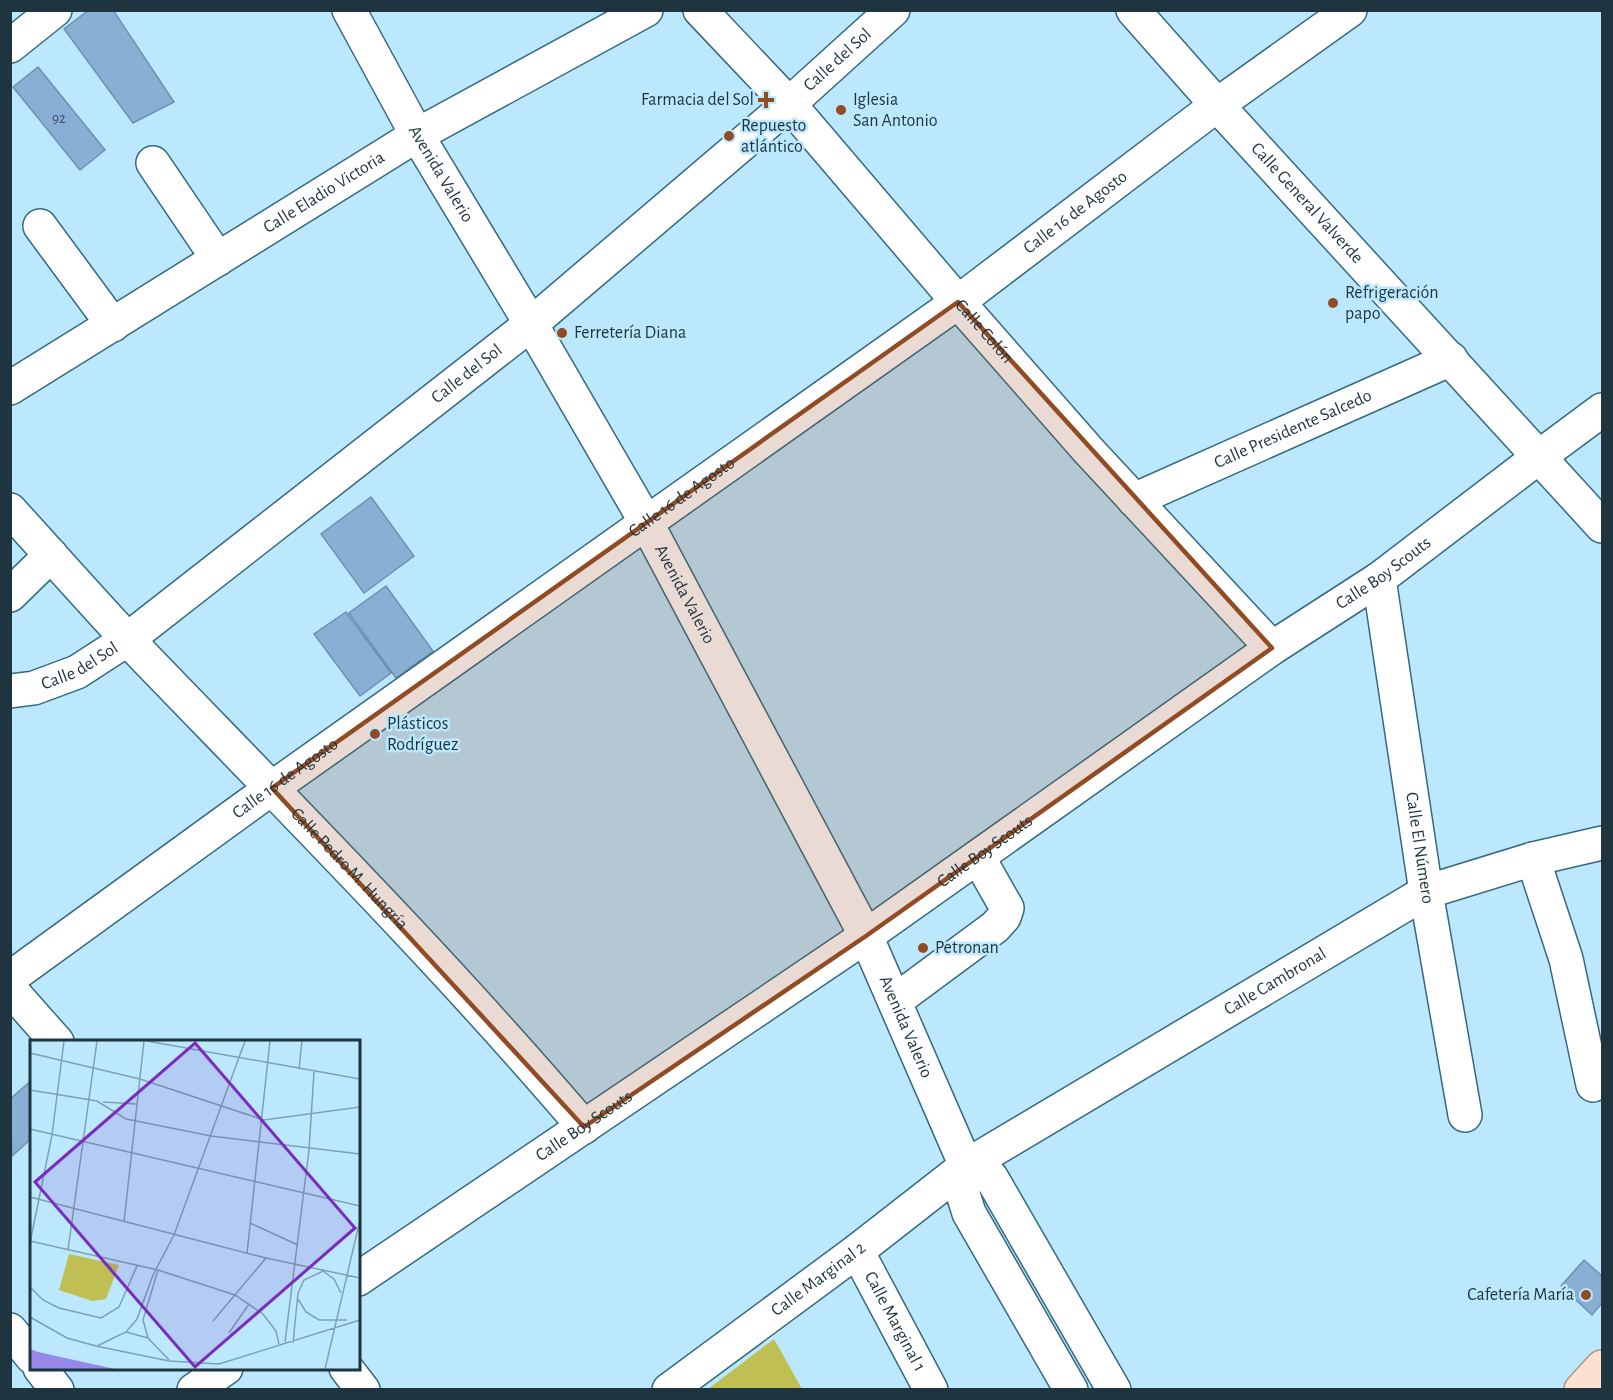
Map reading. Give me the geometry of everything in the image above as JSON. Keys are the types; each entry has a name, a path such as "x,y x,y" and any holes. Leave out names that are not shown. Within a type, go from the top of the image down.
{"main road":[{"path":"1581,1389 1602,1367"}],"street":[{"name":"Avenida Valerio","path":"349,10 417,135 531,324 646,522 866,936 966,1166 963,1194 969,1213 1071,1389"},
{"name":"Calle Eladio Victoria","path":"10,388 417,135 646,10"},
{"name":"Calle Colón","path":"700,10 789,104 958,302 1134,500 1272,648"},
{"name":"Calle del Sol","path":"10,691 34,688 77,672 128,639 531,324 789,104 893,10"},
{"name":"Calle General Valverde","path":"1133,10 1602,526"},
{"name":"Calle 16 de Agosto","path":"10,978 272,788 958,302 1217,105 1350,10"},
{"path":"153,162 218,259"},
{"path":"40,226 113,325"},
{"name":"Calle Presidente Salcedo","path":"1134,500 1451,359"},
{"name":"Calle Boy Scouts","path":"360,1278 866,936 1272,648 1379,579 1602,410"},
{"name":"Calle Pedro M. Hungría","path":"10,510 128,639 272,788 522,1055 584,1127"},
{"path":"10,595 51,555"},
{"name":"Calle El Número","path":"1379,579 1426,892 1465,1115"},
{"name":"Calle Cambronal","path":"966,1166 1426,892 1533,859 1602,843"},
{"path":"895,1001 995,927 1004,917 1007,908 978,856"},
{"path":"1533,859 1566,959 1593,1085"},
{"path":"10,989 56,1040"},
{"path":"966,1166 991,1178 1114,1389"},
{"name":"Calle Marginal 2","path":"669,1389 857,1251 966,1166"},
{"name":"Calle Marginal 1","path":"857,1251 931,1389"},
{"path":"10,1330 30,1355"},
{"path":"42,1370 57,1389"},
{"path":"195,1389 223,1370"},
{"path":"348,1370 363,1389"}],"highlighted area":[{"path":"958,302 1272,648 866,936 584,1127 272,788"}],"shaded area":[{"path":"774,1339 802,1389 708,1389"}],"building":[{"path":"89,10 113,10 174,102 133,123 64,29"},
{"path":"38,67 105,150 80,170 13,87"},
{"path":"371,497 414,556 364,593 321,534"},
{"path":"386,586 433,651 396,678 349,613"},
{"path":"346,612 391,673 360,696 314,634"},
{"path":"30,1082 30,1140 12,1156 10,1099"},
{"name":"Cafetería María","path":"1584,1260 1602,1276 1602,1303 1592,1315 1561,1286"}],"place":[{"name":"Farmacia del Sol","path":"766,100"},
{"name":"Iglesia San Antonio","path":"841,110"},
{"name":"Repuesto atlántico","path":"729,136"},
{"name":"Refrigeración papo","path":"1333,303"},
{"name":"Ferretería Diana","path":"562,333"},
{"name":"Plásticos Rodríguez","path":"375,734"},
{"name":"Petronan","path":"923,948"},
{"name":"Cafetería María","path":"1586,1295"}]}
